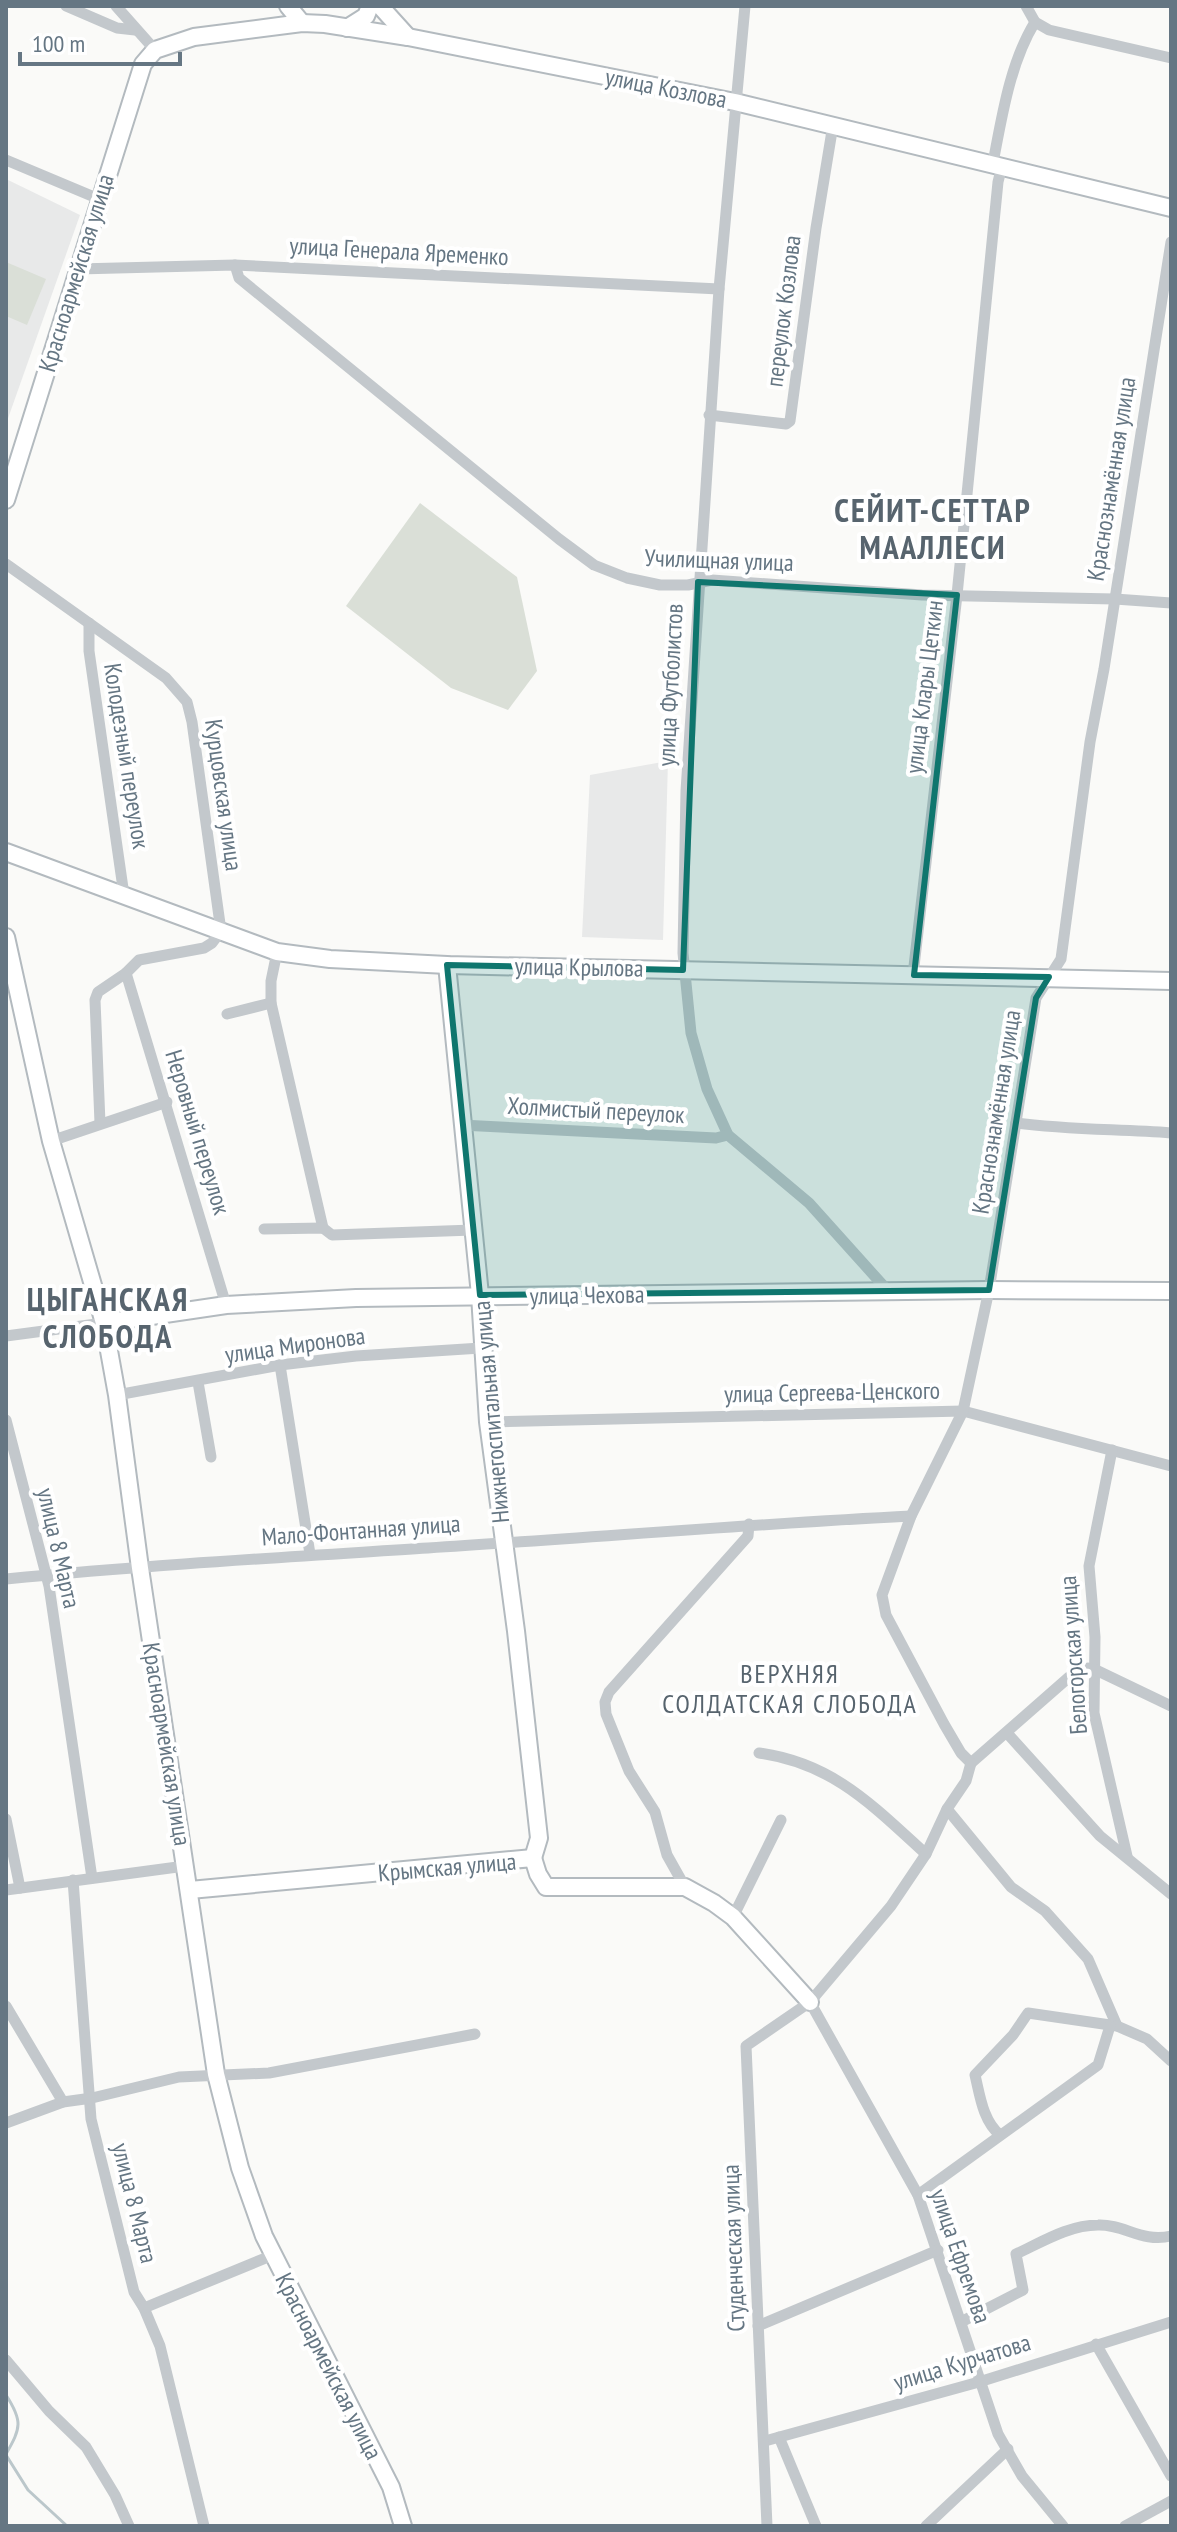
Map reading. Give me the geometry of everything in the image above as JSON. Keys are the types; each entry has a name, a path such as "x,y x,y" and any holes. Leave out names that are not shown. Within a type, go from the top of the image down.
{"main road":[{"path":"288,6 302,23"},
{"path":"347,28 366,16 370,6"},
{"path":"380,6 408,37"},
{"name":"улица Козлова","path":"155,50 194,37 302,23 408,37 735,102 1171,208"},
{"name":"Красноармейская улица","path":"6,500 143,64 155,50"},
{"name":"улица Крылова","path":"6,852 277,952 330,959 447,965 1171,981"},
{"name":"Красноармейская улица","path":"6,937 51,1141 104,1323 216,2074 247,2191 273,2255 391,2487 403,2526"},
{"name":"Нижнегоспитальная улица","path":"447,965 480,1295 488,1422 539,1838 533,1858"},
{"name":"улица Чехова","path":"104,1323 226,1305 480,1295 1171,1291"},
{"name":"Крымская улица","path":"190,1890 533,1858 546,1887 685,1887"},
{"path":"685,1887 733,1917 810,2002"}],"street":[{"path":"66,6 117,28 135,30"},
{"path":"116,6 155,50"},
{"name":"улица Футболистов","path":"745,6 719,289 698,582 686,791 683,953 695,1048 707,1089 728,1135 809,1203 889,1292"},
{"path":"1026,6 1035,22 1049,30 1171,58"},
{"name":"улица Клары Цеткин","path":"913,975 957,595 998,182 997,164 1016,65 1024,40 1035,22"},
{"name":"переулок Козлова","path":"709,415 786,424 790,421 833,125"},
{"path":"6,160 99,199"},
{"name":"Краснознамённая улица","path":"971,1763 950,1734 886,1615 882,1595 911,1516 963,1411 989,1290 1036,998 1061,959 1090,742 1171,242"},
{"name":"улица Генерала Яременко","path":"78,269 235,265 719,289"},
{"name":"Училищная улица","path":"235,265 239,278 594,565 627,578 660,585 712,580 957,595 1171,603"},
{"name":"Курцовская улица","path":"6,564 166,678 187,702 221,931"},
{"name":"Колодезный переулок","path":"89,623 89,651 124,895"},
{"path":"100,1123 96,996 139,960 204,948 221,931"},
{"path":"277,952 271,981 271,1003 323,1228"},
{"name":"Неровный переулок","path":"126,973 226,1305"},
{"path":"227,1014 271,1003"},
{"path":"51,1141 167,1102"},
{"path":"1016,1123 1059,1129 1110,1128 1171,1133"},
{"name":"Холмистый переулок","path":"461,1125 716,1138 728,1135"},
{"path":"264,1229 323,1228 332,1235 473,1230"},
{"name":"улица Чехова","path":"6,1336 104,1323"},
{"name":"улица Миронова","path":"117,1395 280,1365 356,1356 481,1348"},
{"path":"280,1365 310,1554"},
{"path":"198,1382 211,1457"},
{"name":"улица Сергеева-Ценского","path":"488,1422 963,1411 1171,1466"},
{"name":"улица 8 Марта","path":"6,1420 49,1586 92,1878"},
{"name":"Белогорская улица","path":"1112,1450 1089,1566 1096,1670 1094,1713 1127,1856"},
{"name":"Мало-Фонтанная улица","path":"6,1579 310,1554 911,1516"},
{"path":"685,1887 667,1855 655,1812 629,1771 606,1714 605,1702 609,1692 748,1536 749,1524"},
{"path":"810,2002 891,1906 926,1854 947,1809 966,1781 971,1763 1064,1679 1076,1671 1096,1670 1171,1706"},
{"path":"1007,1733 1100,1836 1171,1894"},
{"path":"759,1753 781,1756 831,1775 862,1795 926,1854"},
{"path":"918,2195 1098,2065 1114,2026 1088,1959 1045,1911 1011,1887 947,1809"},
{"path":"6,1819 20,1888"},
{"path":"733,1917 781,1820"},
{"path":"6,1890 185,1866"},
{"name":"улица 8 Марта","path":"73,1880 92,2098 91,2119 134,2292 160,2346 204,2526"},
{"name":"улица Ефремова","path":"810,2002 918,2195 998,2434 1022,2476 1063,2526"},
{"name":"Студенческая улица","path":"767,2526 746,2046 810,2002"},
{"path":"6,2006 63,2102"},
{"path":"1000,2135 991,2128 975,2075 1013,2035 1028,2013 1114,2026 1147,2039 1171,2061"},
{"path":"6,2123 63,2102 179,2077 269,2073 475,2034"},
{"path":"961,2322 1023,2290 1016,2254 1068,2230 1100,2224 1155,2240 1171,2236"},
{"path":"758,2326 938,2250"},
{"path":"144,2308 273,2255"},
{"name":"улица Курчатова","path":"765,2441 979,2382 1171,2322"},
{"path":"1096,2344 1171,2476"},
{"path":"6,2360 49,2411 86,2447 115,2495 129,2526"},
{"path":"779,2437 816,2526"},
{"path":"926,2526 1008,2449"},
{"path":"1125,2526 1171,2501"}],"highlighted area":[{"path":"698,582 957,595 914,975 1049,977 1036,998 989,1290 480,1295 447,965 683,970"}],"shaded area":[{"path":"6,179 80,215 6,424"},
{"path":"6,262 46,279 27,325 6,316"},
{"path":"420,503 517,577 537,671 508,710 451,688 346,606"},
{"path":"668,761 663,940 582,937 590,775"}],"waterway":[{"path":"6,2395 18,2424 6,2454"},
{"path":"6,2455 28,2490 67,2526"}],"district":[{"name":"СЕЙИТ-СЕТТАР МААЛЛЕСИ","path":"933,528"},
{"name":"ЦЫГАНСКАЯ СЛОБОДА","path":"108,1318"},
{"name":"ВЕРХНЯЯ СОЛДАТСКАЯ СЛОБОДА","path":"790,1688"}]}
